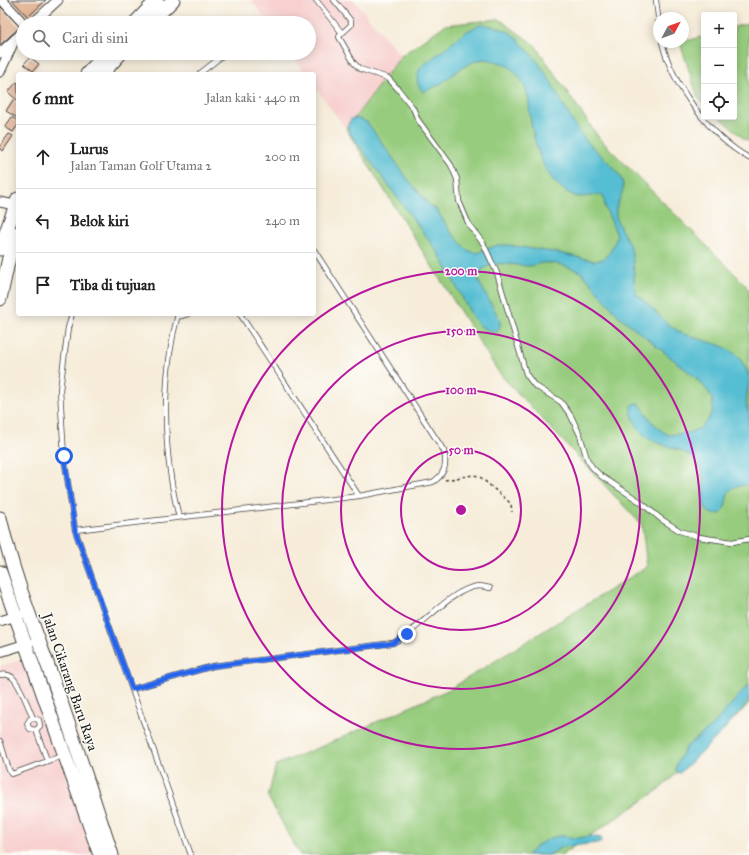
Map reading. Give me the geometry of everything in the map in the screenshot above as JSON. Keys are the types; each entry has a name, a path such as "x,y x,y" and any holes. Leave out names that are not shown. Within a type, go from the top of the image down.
{"main road":[{"path":"142,16 157,0"},
{"path":"157,16 173,0"},
{"path":"89,72 100,60"},
{"path":"104,72 115,60"},
{"path":"1,243 16,205"},
{"path":"0,299 9,258 16,239"},
{"name":"Jalan Cikarang Baru Raya","path":"0,518 6,547 112,855"},
{"name":"Jalan Cikarang Baru Raya","path":"0,572 100,855"},
{"path":"7,593 14,595 21,591"}],"street":[{"path":"2,0 17,16"},
{"path":"41,16 58,0"},
{"path":"0,53 15,39"},
{"path":"0,72 15,39"},
{"path":"0,202 16,202"},
{"path":"0,621 28,612"},
{"path":"0,652 38,640"}],"lane":[{"path":"316,0 342,33"},
{"path":"334,0 351,21 350,27 339,37 354,63 360,69 388,78 413,108 418,120 451,165 457,179 459,201 469,225 483,243 497,273 526,374 534,385 561,402 571,416 580,435 587,459 592,467 601,476 680,531 699,537 732,542 749,539"},
{"path":"656,0 657,12"},
{"path":"664,48 674,72 690,101 710,127 743,155 749,158"},
{"path":"202,72 217,60"},
{"path":"75,530 359,496 433,482 440,478 444,471 446,460 444,451 316,253"},
{"path":"71,316 68,328 60,390 64,456 75,530 191,855"},
{"path":"178,316 174,328 167,384 166,432 171,479 179,518"},
{"path":"241,316 359,496"},
{"path":"132,689 213,666 393,643 456,596 476,586 490,588"},
{"path":"0,675 6,674 14,678 33,718 36,718 40,722 40,726 36,730"},
{"path":"33,718 30,719 27,724 30,729 36,730"},
{"path":"36,730 47,760"},
{"path":"0,741 9,770 12,774 65,754"}],"path":[{"path":"433,482 473,475 479,476 508,501 512,512"}],"shaded area":[{"path":"251,0 354,0 401,56 346,129 316,89 316,72 304,72 295,60 316,60 316,16 263,16"},
{"path":"26,658 93,855 5,855 0,807 0,666"}],"green space":[{"path":"499,19 535,45 599,138 745,284 749,291 749,704 660,789 561,855 300,855 268,797 276,765 325,745 450,689 647,567 642,525 499,373 346,129 401,56 445,25"},
{"path":"749,23 749,141 744,139 723,120 737,120 737,26"},
{"path":"701,37 701,100 698,98 682,48 689,48 689,40"}],"water":[{"path":"482,24 501,28 511,33 533,56 548,76 571,119 588,143 619,174 622,180 623,188 617,205 616,214 619,225 631,249 636,294 675,329 684,334 722,346 738,357 744,365 749,377 746,404 749,413 749,484 734,487 728,493 725,507 720,514 713,514 705,507 703,496 703,474 695,460 680,450 648,438 636,424 631,411 631,406 635,403 639,403 652,422 663,432 669,435 688,433 700,428 707,421 713,410 712,399 708,391 695,377 618,315 583,274 574,269 552,263 527,266 494,264 483,270 478,275 479,282 500,320 500,326 498,331 491,332 480,326 472,316 439,254 349,132 348,126 351,119 357,118 367,122 407,178 431,207 436,209 450,231 466,249 472,252 477,253 497,245 508,245 559,253 595,261 603,259 610,252 617,235 605,207 604,199 602,195 582,197 575,196 565,191 550,175 539,155 531,123 526,90 514,71 500,62 485,59 478,60 466,65 440,84 423,92 419,86 417,78 420,68 467,31"},
{"path":"749,684 749,701 721,733 680,773 677,772 675,769 686,747 712,726"},
{"path":"561,836 578,838 591,836 601,838 602,841 597,843 563,847 549,855 527,855 546,840"}],"building":[{"path":"12,0 46,0 29,16 27,16"},
{"path":"0,6 16,23 16,31 0,45"},
{"path":"27,60 34,60 39,64 33,71 24,64"},
{"path":"16,83 16,99 8,92"},
{"path":"13,100 16,102 16,117 6,111"},
{"path":"12,117 16,120 16,128 13,132 5,127"},
{"path":"9,134 13,136 3,151 0,149 0,146"}],"route":[{"path":"64,456 75,530 132,689 213,666 387,644 393,643 407,634"}]}
